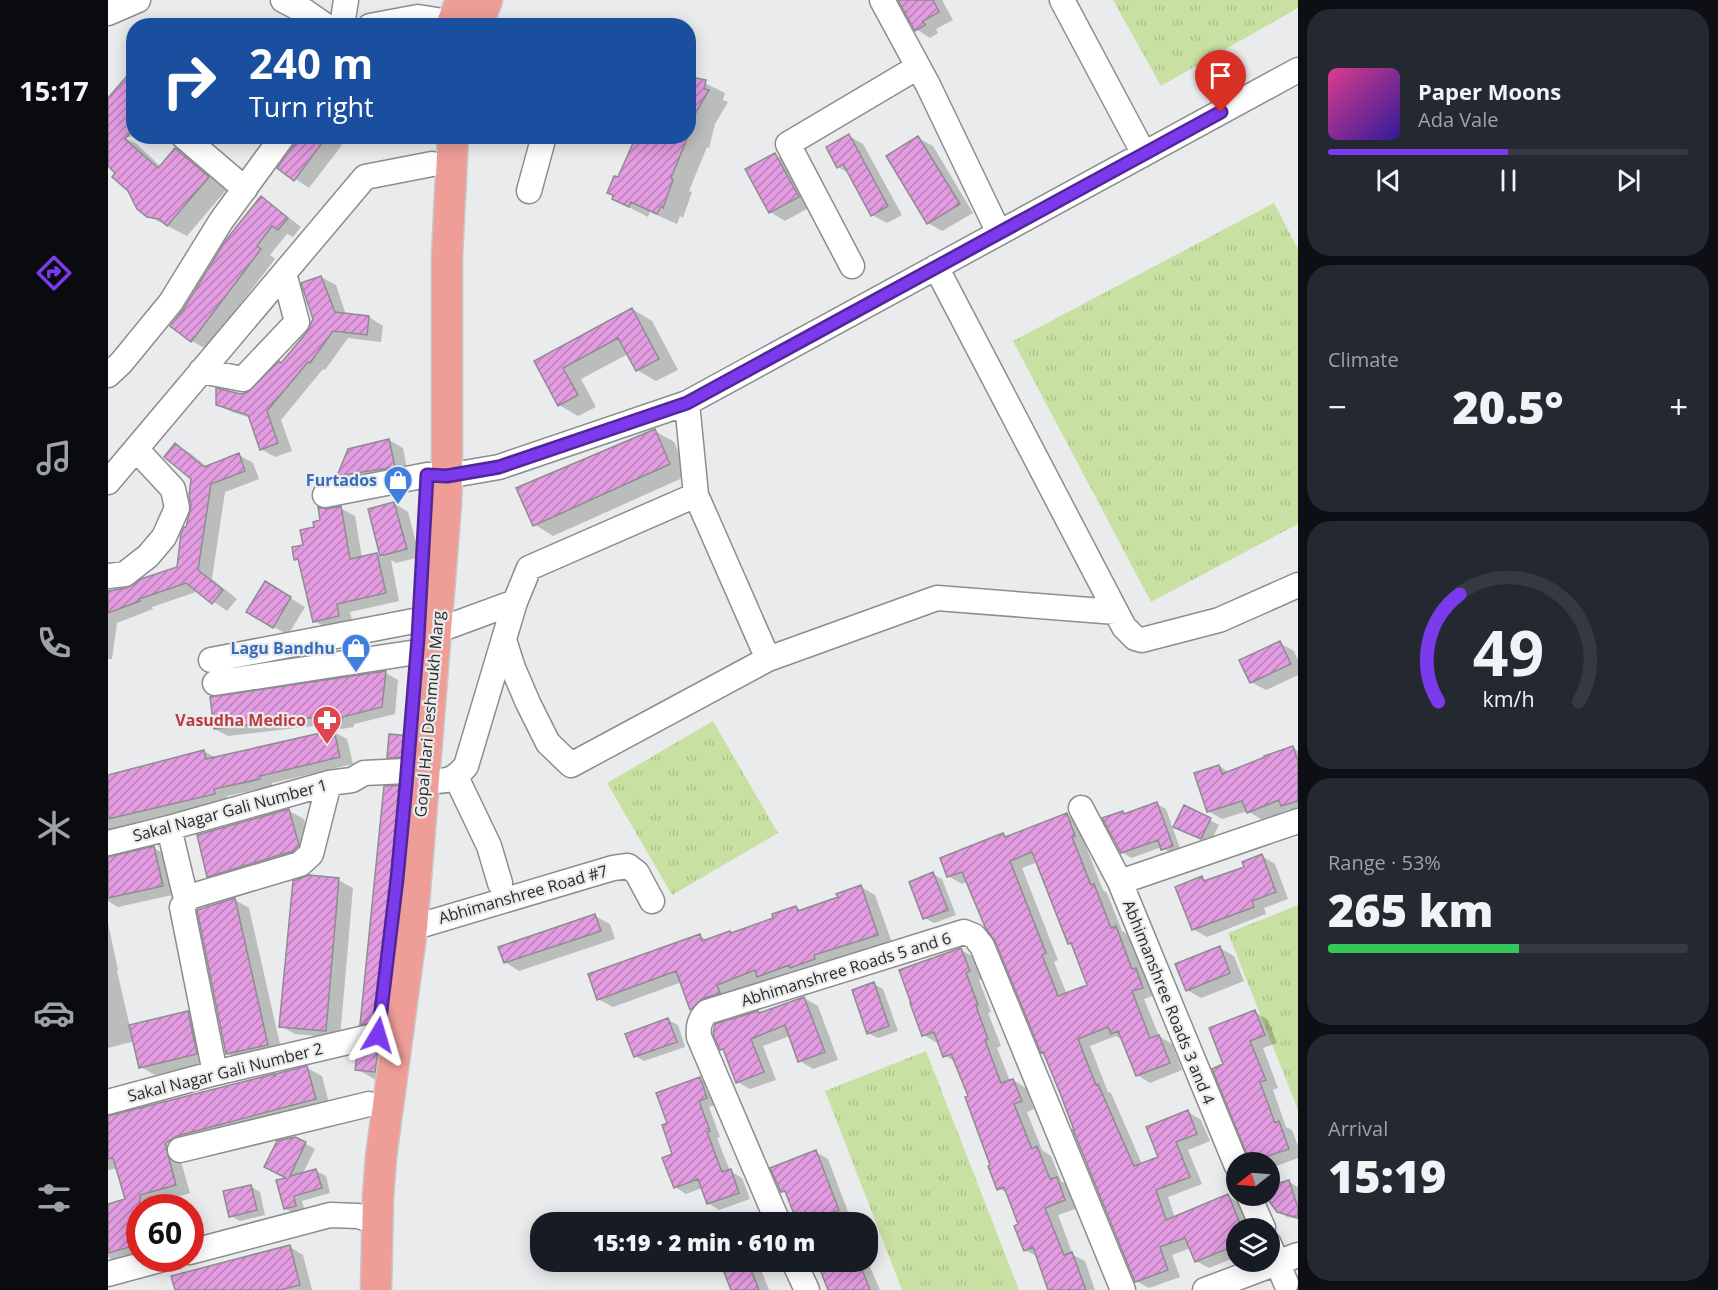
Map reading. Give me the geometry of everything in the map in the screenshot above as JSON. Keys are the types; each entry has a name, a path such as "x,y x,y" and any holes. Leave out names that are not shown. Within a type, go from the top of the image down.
{"main road":[{"path":"464,18 487,0"},
{"name":"Gopal Hari Deshmukh Marg","path":"376,1290 362,1155 412,779 437,475 453,144"},
{"name":"Gopal Hari Deshmukh Marg","path":"433,150 428,255 437,475"},
{"name":"Gopal Hari Deshmukh Marg","path":"356,1290 381,1157 412,928 412,779"}],"street":[{"path":"108,13 138,0"},
{"path":"283,0 315,18"},
{"path":"343,18 346,0"},
{"path":"882,0 918,67 999,233"},
{"path":"1062,0 1144,154"},
{"path":"413,18 433,18"},
{"path":"852,266 788,144 918,67"},
{"path":"325,495 437,475 499,467 687,403 1298,70"},
{"path":"192,144 245,189"},
{"path":"108,375 121,363 171,302 221,221 277,144"},
{"path":"529,191 542,144"},
{"path":"108,482 365,177 433,150"},
{"path":"936,267 1124,627 1135,638 1142,639 1219,620 1298,585"},
{"path":"201,371 243,379 297,322 284,273"},
{"path":"687,403 696,495 768,659"},
{"path":"108,576 125,574 148,556 164,537 177,508 172,489 136,449"},
{"path":"186,899 300,864 311,854 341,781 363,786 412,779 448,781 456,777 466,766 515,602 530,568 696,495"},
{"path":"504,640 524,694 548,743 571,765 768,659 937,598 1116,612"},
{"path":"213,671 424,634 515,602"},
{"path":"456,777 489,846 500,884"},
{"name":"Sakal Nagar Gali Number 1","path":"108,843 341,781"},
{"path":"1081,808 1120,882"},
{"name":"Abhimanshree Roads 3 and 4","path":"1231,1152 1120,882 1298,821"},
{"path":"170,828 186,899 181,911 215,1074"},
{"name":"Abhimanshree Road #7","path":"412,928 613,868 628,866 638,873 652,901"},
{"name":"Abhimanshree Roads 5 and 6","path":"774,1212 699,1037 698,1029 702,1017 706,1012 964,932 974,936 982,946 1123,1290"},
{"name":"Sakal Nagar Gali Number 2","path":"108,1102 378,1035"},
{"path":"180,1150 369,1104"},
{"path":"204,1248 330,1215 368,1219"},
{"path":"108,1274 126,1269"},
{"path":"1205,1290 1282,1269"},
{"path":"799,1272 807,1290"}],"green space":[{"path":"1113,0 1298,0 1298,8 1161,86"},
{"path":"1274,203 1298,249 1298,524 1151,602 1013,341"},
{"path":"713,721 778,833 672,895 607,783"},
{"path":"1298,905 1298,1110 1228,933"},
{"path":"926,1051 1019,1290 902,1290 878,1228 878,1212 872,1212 825,1091"}],"building":[{"path":"898,0 933,0 939,12 923,21 925,25 915,31"},
{"path":"126,77 126,144 131,144 158,168 175,148 209,177 167,226 159,219 147,217 137,209 128,191 112,177 115,173 108,166 108,98"},
{"path":"696,78 706,80 704,89 709,90 696,112"},
{"path":"849,134 888,206 871,216 843,164 837,168 826,147"},
{"path":"918,136 960,204 927,224 886,156"},
{"path":"295,144 321,144 294,181 277,168"},
{"path":"633,144 685,144 671,178 673,180 663,208 661,206 657,214 631,202 629,207 612,199 613,195 607,193 614,176 618,177"},
{"path":"775,153 799,197 769,213 745,169"},
{"path":"261,196 288,218 278,230 272,226 257,246 261,249 191,342 170,326 183,310 226,240"},
{"path":"321,276 335,312 369,316 367,335 333,331 310,363 308,362 267,411 278,443 260,450 248,415 216,405 216,388 241,394 248,392 279,361 281,363 307,332 313,319 301,283"},
{"path":"632,308 659,359 636,371 618,338 563,368 578,395 558,406 534,361"},
{"path":"655,429 670,464 533,526 516,488"},
{"path":"389,439 395,467 337,476 348,449"},
{"path":"175,443 204,467 239,453 245,471 211,484 198,570 223,590 212,604 186,583 139,599 140,601 108,613 108,591 127,588 141,579 177,567 181,533 186,527 191,506 189,496 191,479 164,457"},
{"path":"394,502 407,549 380,556 368,509"},
{"path":"341,506 350,559 377,553 386,593 337,604 339,616 313,622 298,559 294,560 292,547 303,545 300,530 314,527 313,522 320,520 318,507 327,509"},
{"path":"265,581 291,597 273,628 246,612"},
{"path":"1280,641 1291,664 1250,683 1239,660"},
{"path":"386,671 382,707 327,723 326,716 214,729 210,697"},
{"path":"334,730 340,757 214,789 215,794 108,819 108,775 204,750 206,759"},
{"path":"389,734 410,736 408,757 387,758"},
{"path":"1293,746 1298,761 1298,801 1281,806 1279,800 1247,813 1242,801 1207,812 1194,773 1219,765 1222,774"},
{"path":"406,785 395,926 382,1021 360,1025 384,786"},
{"path":"1157,802 1173,846 1161,850 1158,840 1121,853 1102,818 1123,811 1124,814"},
{"path":"1184,805 1211,818 1201,839 1173,827"},
{"path":"289,809 299,845 293,851 207,877 197,835"},
{"path":"1067,813 1075,836 1072,837 1091,885 1094,884 1111,928 1116,926 1132,969 1136,968 1143,988 1132,991 1150,1038 1159,1035 1170,1063 1136,1076 1118,1031 1111,1034 1108,1027 1078,1039 1096,1085 1098,1084 1134,1166 1158,1157 1146,1127 1188,1110 1197,1134 1176,1142 1190,1177 1156,1190 1166,1220 1226,1195 1226,1206 1233,1206 1238,1218 1226,1218 1226,1249 1195,1262 1185,1238 1160,1247 1168,1270 1135,1282 1060,1093 995,941 985,927 962,872 947,877 940,858 1003,833 1005,837","holes":["1032,852 1068,944 1071,943 1087,985 1058,996 1042,955 1046,953 1010,861"]},
{"path":"154,846 163,886 108,898 108,857"},
{"path":"1262,854 1276,892 1252,901 1254,907 1192,930 1175,887 1202,876 1204,881 1244,867 1242,862"},
{"path":"933,872 948,910 923,919 909,882"},
{"path":"309,875 339,878 326,1031 279,1027 293,881"},
{"path":"861,885 878,935 814,955 815,959 790,968 789,965 757,977 755,970 717,985 720,993 702,999 690,1010 676,971 597,1000 588,974 700,934 702,941 730,931 731,933 773,918 772,914 796,906 798,911 838,897 836,894"},
{"path":"235,898 268,1045 226,1054 197,910"},
{"path":"595,914 601,931 504,963 498,947"},
{"path":"1220,946 1230,973 1186,991 1175,964"},
{"path":"961,948 970,971 966,973 988,1039 985,1040 1001,1083 1013,1079 1022,1101 1014,1104 1032,1149 1037,1146 1050,1179 1057,1177 1065,1200 1045,1208 1064,1255 1072,1252 1086,1290 1048,1290 1033,1247 1024,1251 1014,1226 1018,1224 1004,1187 997,1190 965,1097 968,1096 951,1054 943,1057 934,1032 922,1036 899,970"},
{"path":"874,982 889,1026 867,1034 852,990"},
{"path":"804,997 825,1052 798,1062 785,1025 751,1039 764,1072 736,1083 723,1049 720,1050 713,1034 715,1024 758,1011 759,1013"},
{"path":"1255,1010 1265,1035 1250,1041 1266,1080 1260,1082 1275,1123 1279,1121 1289,1149 1280,1152 1246,1152 1212,1069 1223,1064 1209,1028"},
{"path":"188,1011 197,1054 139,1068 129,1025"},
{"path":"668,1018 677,1042 634,1057 625,1034"},
{"path":"378,1050 375,1072 355,1070 357,1055"},
{"path":"307,1066 316,1099 177,1136 165,1143 176,1185 144,1194 126,1194 126,1248 108,1253 108,1204 125,1199 113,1158 108,1159 108,1116 274,1074 275,1077 275,1074"},
{"path":"700,1077 707,1098 699,1101 710,1131 707,1132 722,1172 731,1169 739,1193 707,1204 698,1179 674,1188 662,1158 672,1154 662,1125 667,1123 656,1093"},
{"path":"295,1137 306,1142 290,1176 316,1169 322,1188 294,1196 296,1206 284,1209 276,1180 286,1178 264,1167 277,1141"},
{"path":"816,1150 839,1210 793,1212 785,1191 781,1192 770,1168"},
{"path":"1289,1180 1298,1208 1298,1218 1277,1212 1273,1206 1280,1206 1280,1183"},
{"path":"251,1185 257,1210 229,1217 223,1191"},
{"path":"290,1245 300,1285 280,1290 175,1290 171,1276 186,1272 204,1272 204,1267"},
{"path":"724,1272 752,1272 759,1290 731,1290"},
{"path":"821,1272 863,1272 870,1290 828,1290"}],"place":[{"name":"Furtados","path":"398,506"},
{"name":"Lagu Bandhu","path":"356,674"},
{"name":"Vasudha Medico","path":"327,746"}],"route":[{"path":"378,1035 406,785 418,638 427,475 447,476 499,467 687,403 1221,112"}]}
